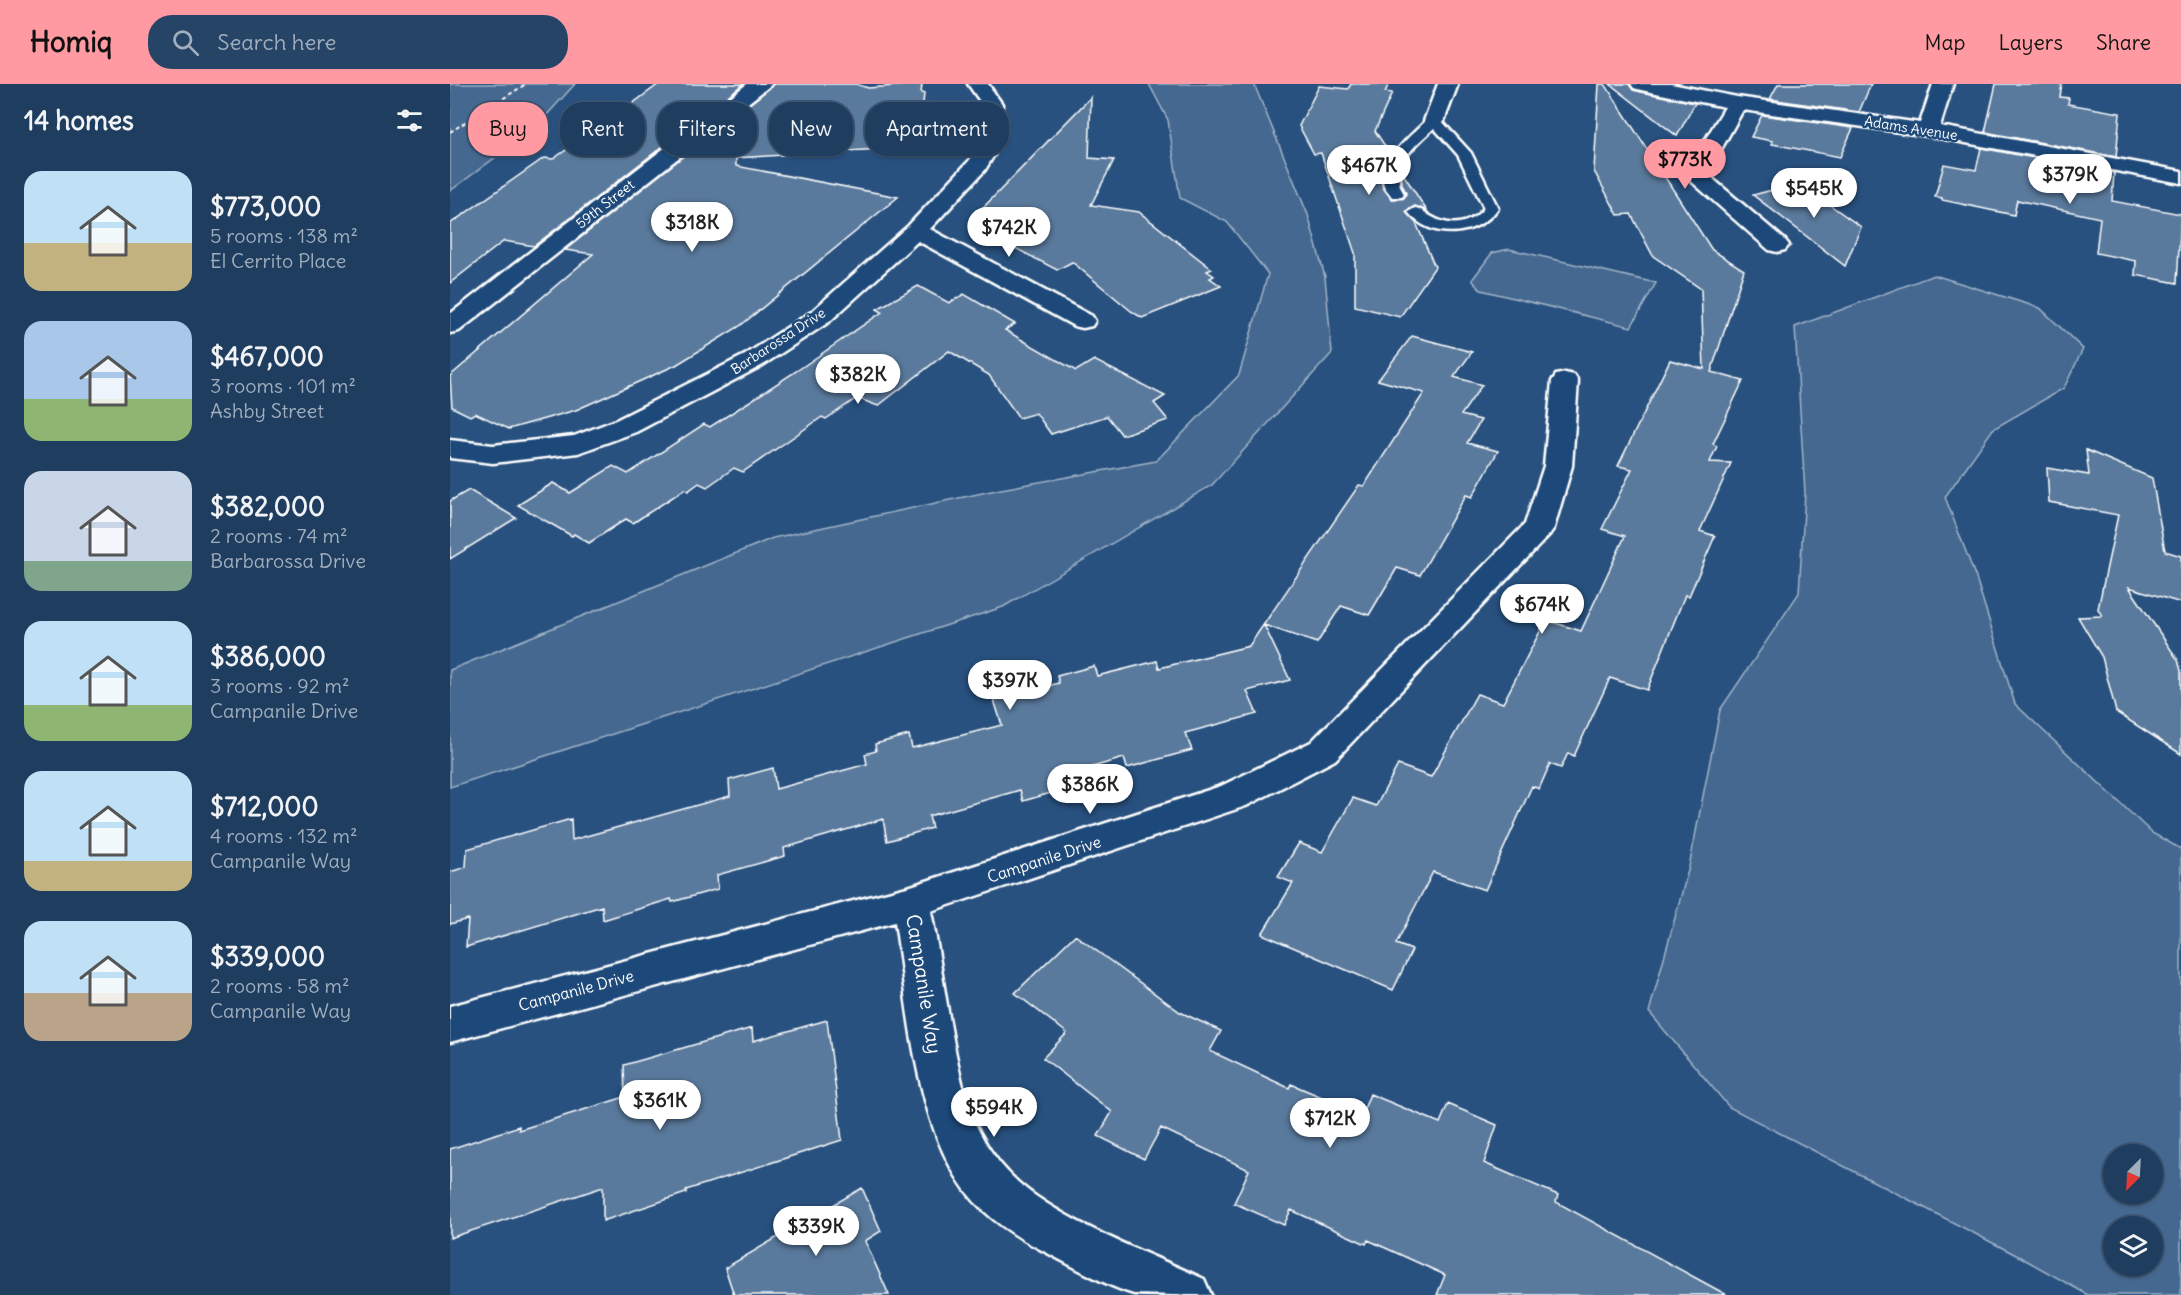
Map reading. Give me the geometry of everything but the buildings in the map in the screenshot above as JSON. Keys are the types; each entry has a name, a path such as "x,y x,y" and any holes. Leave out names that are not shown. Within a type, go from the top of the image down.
{"street":[{"name":"59th Street","path":"450,326 747,92 762,84"},
{"name":"Barbarossa Drive","path":"450,449 493,454 578,444 626,426 754,360 820,316 916,231 977,165 990,145 992,104 978,84"},
{"path":"1434,121 1448,84"},
{"name":"Adams Avenue","path":"1641,84 1737,103 1928,130 2181,177"},
{"path":"1928,130 1943,84"},
{"path":"1737,103 1707,156 1702,181 1778,245"},
{"path":"916,231 1083,321"},
{"name":"Campanile Drive","path":"450,1024 911,902 1233,796 1323,751 1539,528 1558,465 1565,381"},
{"name":"Campanile Way","path":"911,902 939,1078 949,1116 967,1153 990,1183 1018,1210 1052,1231 1188,1295"}],"lane":[{"path":"1397,194 1390,176 1398,155 1434,121 1464,153 1491,207 1485,218 1466,228 1446,228 1431,223 1415,212"}],"path":[{"path":"450,132 526,84"}],"shaded area":[{"path":"450,84 575,84 548,114 548,102 468,102 468,156 497,156 450,191"},
{"path":"1149,84 1254,84 1308,215 1325,277 1332,353 1212,485 1003,607 450,787 450,670 773,538 1001,489 1156,461 1239,375 1268,274 1227,222 1180,198 1168,120"},
{"path":"1509,249 1656,283 1631,327 1481,290 1472,280 1492,253"},
{"path":"1934,275 2040,308 2083,349 2064,388 1993,429 1945,497 1976,578 2015,704 2152,833 2181,849 2181,1295 2088,1295 2022,1258 1729,1107 1649,1012 1689,867 1720,710 1799,593 1805,493 1795,327"}]}
